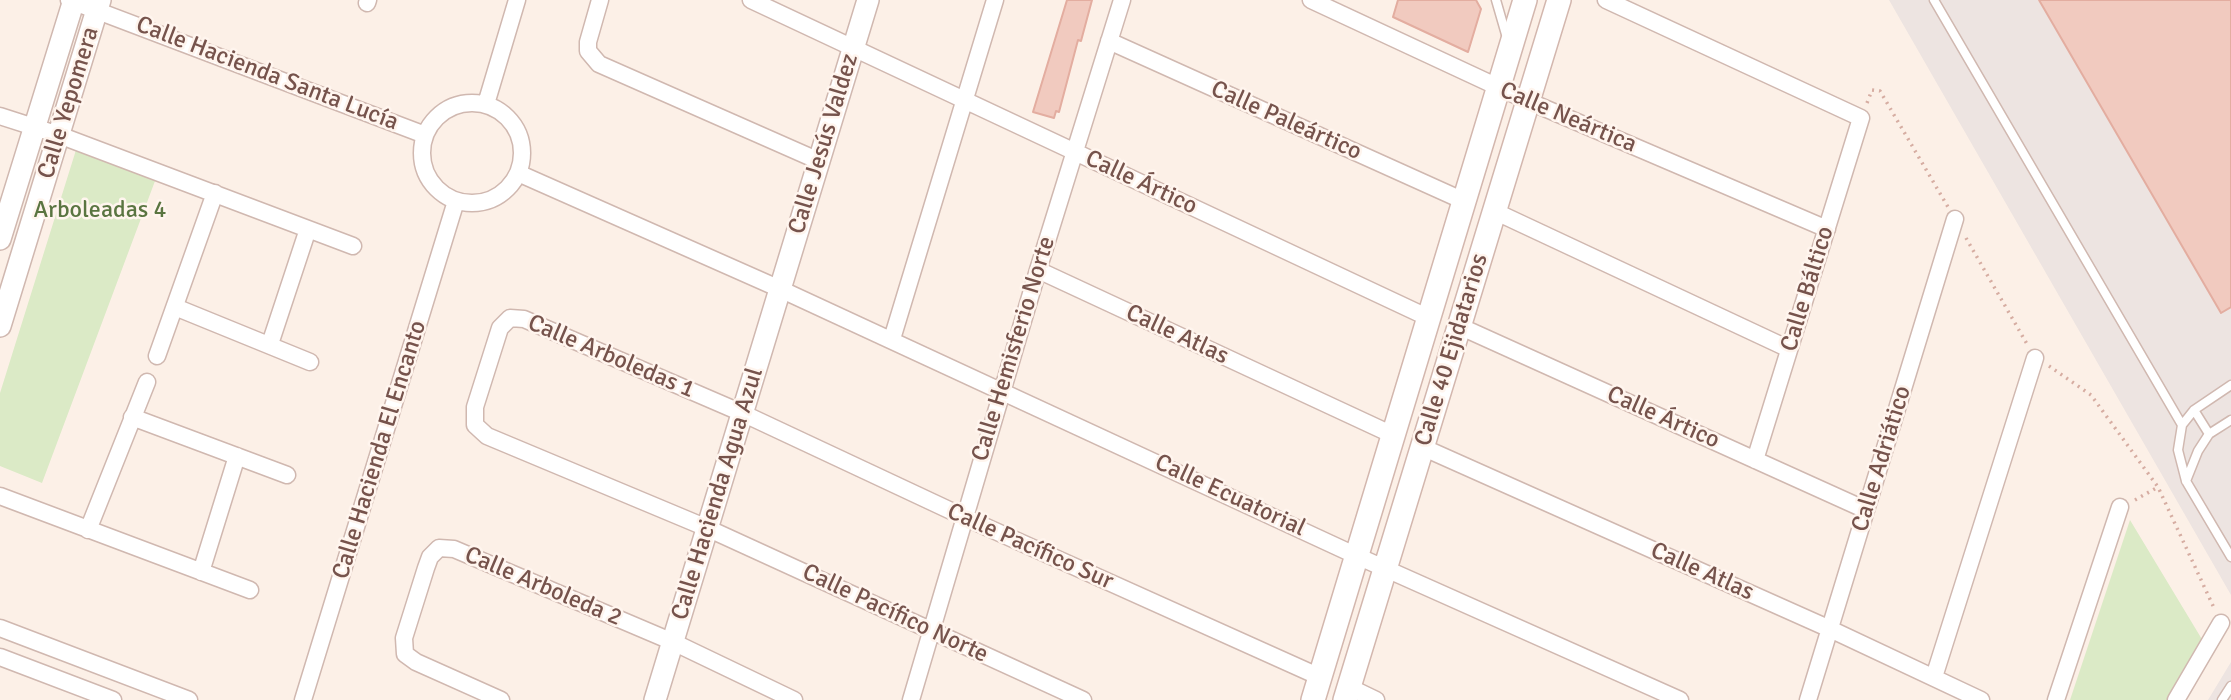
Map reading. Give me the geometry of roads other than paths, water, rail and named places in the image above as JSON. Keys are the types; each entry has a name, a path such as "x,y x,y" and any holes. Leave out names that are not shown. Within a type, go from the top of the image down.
{"main road":[{"name":"Calle 40 Ejidatarios","path":"1313,700 1525,0"},
{"name":"Calle 40 Ejidatarios","path":"1347,694 1559,0"}],"street":[{"path":"486,104 517,0"},
{"path":"600,0 588,43 588,51 598,64 820,161"},
{"name":"Calle Ártico","path":"751,0 1429,318"},
{"name":"Calle Jesús Valdez","path":"780,289 869,0"},
{"path":"892,340 995,0"},
{"name":"Calle Hemisferio Norte","path":"911,700 1038,270 1122,0"},
{"name":"Calle Báltico","path":"1606,0 1861,118 1755,460"},
{"name":"Calle Hacienda Santa Lucía","path":"72,1 98,5 425,135"},
{"name":"Calle Yepomera","path":"0,239 72,1"},
{"name":"Calle Neártica","path":"1315,1 1498,88 1826,229"},
{"name":"Calle Yepomera","path":"0,326 98,5"},
{"name":"Calle Paleártico","path":"1109,41 1464,201"},
{"path":"471,102 486,104 504,114 518,131 522,159 518,173 510,186 499,196 486,202 456,201 442,193 427,174 422,150 425,135 443,112 471,102"},
{"path":"0,116 59,135 353,246"},
{"path":"518,173 780,289"},
{"path":"157,356 215,193"},
{"name":"Calle Hacienda El Encanto","path":"303,700 456,201"},
{"path":"1494,211 1789,349"},
{"name":"Calle Adriático","path":"1808,700 1955,219"},
{"path":"270,344 308,229"},
{"name":"Calle Atlas","path":"1038,270 1393,435"},
{"name":"Calle Ecuatorial","path":"780,289 1386,567 1643,692 1680,700"},
{"name":"Calle Hacienda Agua Azul","path":"655,700 780,289"},
{"path":"175,307 310,362"},
{"name":"Calle Arboledas 1","path":"707,528 487,436 475,425 475,407 500,328 505,321 517,318 742,413"},
{"name":"Calle Ártico","path":"1459,326 1866,510"},
{"path":"1934,677 2035,358"},
{"path":"88,530 147,382"},
{"name":"Calle Pacífico Sur","path":"742,413 964,517 1320,677"},
{"path":"132,417 287,475"},
{"name":"Calle Atlas","path":"1422,447 1830,629 1982,700"},
{"path":"201,572 237,456"},
{"path":"0,496 250,590"},
{"path":"2056,700 2120,507"},
{"name":"Calle Pacífico Norte","path":"707,528 1083,700"},
{"name":"Calle Arboleda 2","path":"501,700 416,662 405,654 404,638 426,568 439,548 446,547 673,642"},
{"path":"2176,700 2221,623"},
{"path":"0,628 189,700"},
{"path":"673,642 790,699"},
{"path":"0,657 113,700"},
{"path":"1347,694 1377,700"}],"lane":[{"path":"1496,0 1510,50"},
{"path":"1934,0 2182,425"},
{"path":"2231,385 2194,410 2182,425 2178,450 2186,481 2231,557"},
{"path":"2194,410 2209,434"},
{"path":"2186,481 2198,451 2209,434 2231,420"},
{"path":"2222,700 2231,686"}],"park label":[{"name":"Arboleadas 4","path":"100,211"}]}
